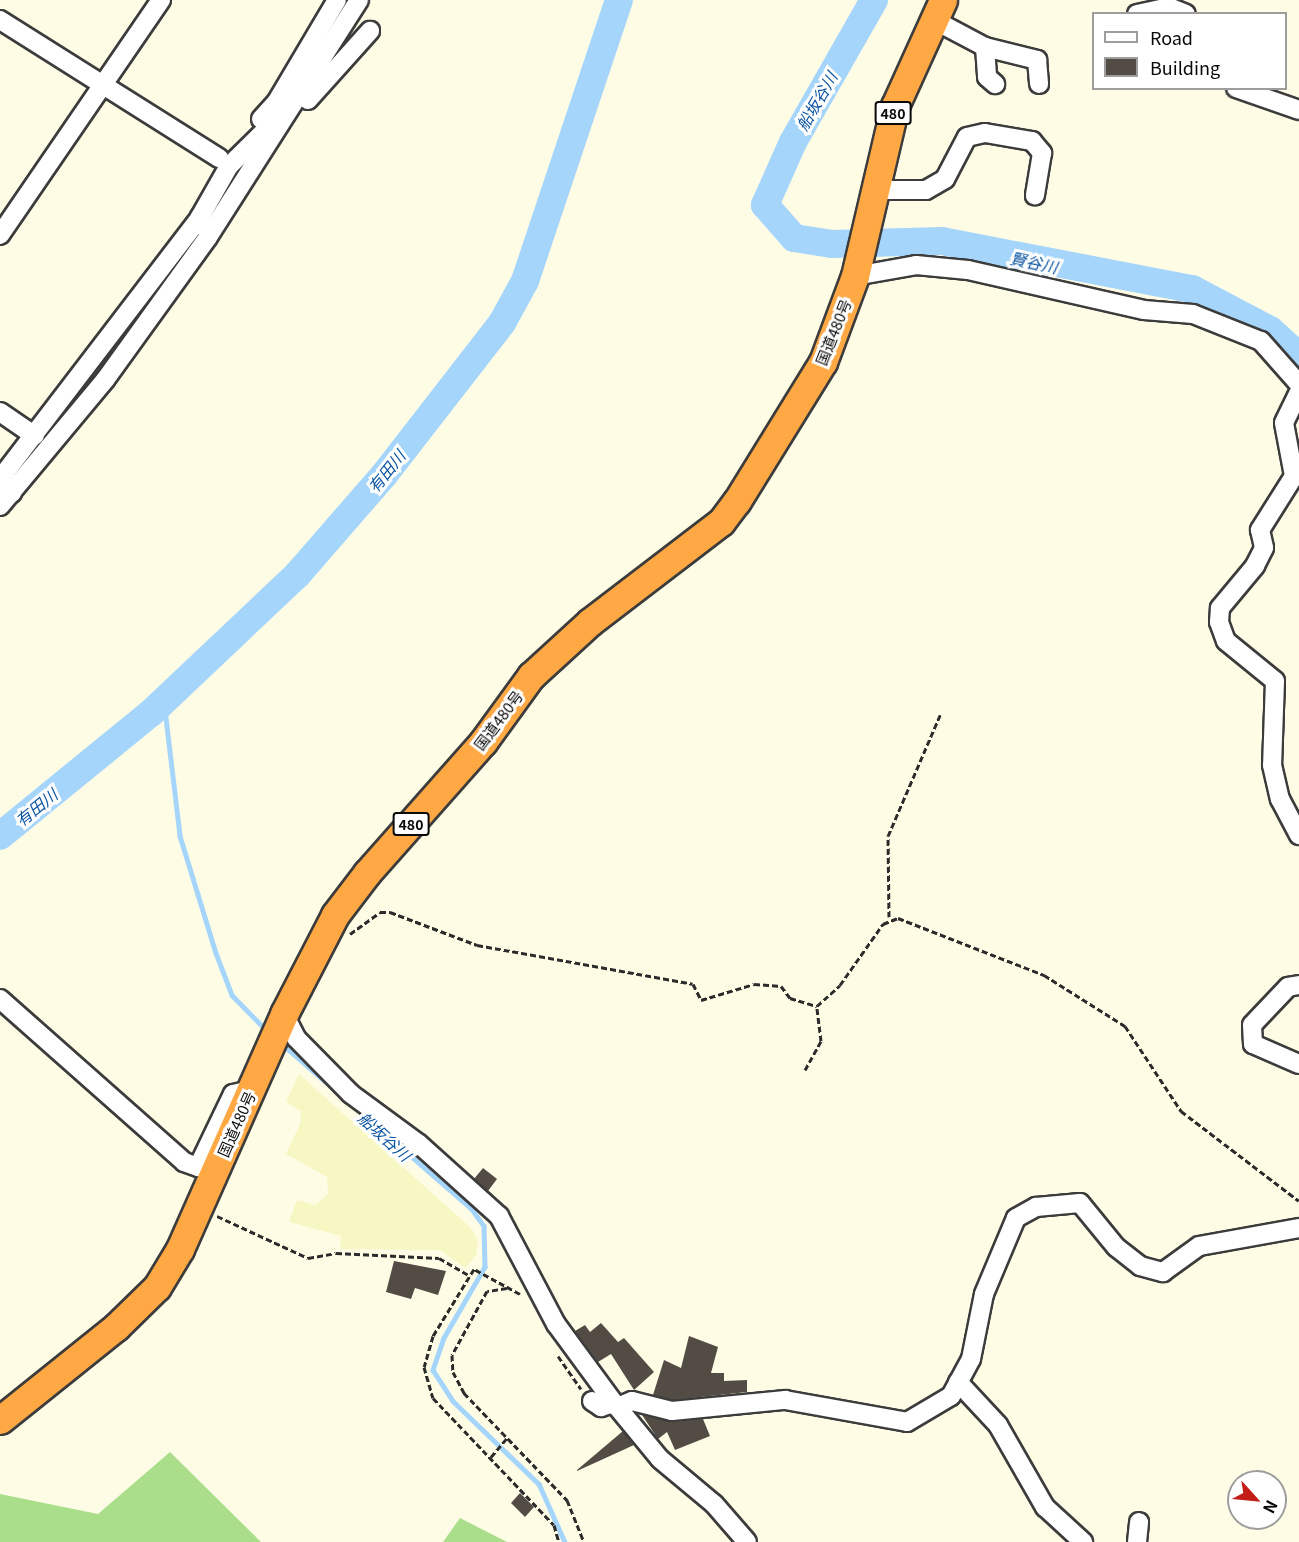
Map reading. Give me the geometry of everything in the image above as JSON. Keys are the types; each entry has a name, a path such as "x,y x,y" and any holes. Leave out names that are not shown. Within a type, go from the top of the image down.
{"highway":[{"name":"国道480号","path":"0,1420 116,1328 157,1287 197,1211 284,1014 335,915 483,742 531,676 590,622 721,522 737,501 823,362 860,255 895,106 939,10"}],"street":[{"path":"0,235 161,0"},
{"path":"3,489 35,436 200,217 224,162 277,101 337,0"},
{"path":"3,489 105,380 208,237 291,115 359,0"},
{"path":"1146,12 1169,7 1183,12"},
{"path":"939,10 985,47 1037,60 1039,84"},
{"path":"0,20 224,162"},
{"path":"291,115 370,31"},
{"path":"985,47 987,77 996,84"},
{"path":"1242,90 1299,110"},
{"path":"224,162 282,112 291,115"},
{"path":"877,190 926,190 945,179 967,137 985,133 1032,141 1042,153 1035,195"},
{"path":"200,217 208,237"},
{"path":"860,255 916,265 968,270 1144,309 1193,314 1261,341 1299,384"},
{"path":"1299,392 1284,423 1294,476 1260,530 1260,556 1220,608 1219,622 1226,642 1275,681 1272,765 1280,800 1299,836"},
{"path":"0,412 35,436"},
{"path":"1299,985 1288,987 1252,1025 1253,1044 1299,1064"},
{"path":"0,999 184,1162 198,1167 233,1094 251,1090"},
{"path":"284,1014 296,1038 351,1095 419,1144 499,1216 556,1324 616,1405 660,1459 714,1504 747,1542"},
{"path":"592,1401 601,1407 632,1401 672,1411 785,1400 907,1422 944,1401 958,1382 971,1359 984,1294 1016,1218 1036,1207 1073,1199 1140,1266 1163,1272 1199,1246 1299,1228"},
{"path":"958,1382 998,1425 1045,1508 1083,1542"},
{"path":"1137,1542 1139,1522"}],"path":[{"path":"817,1006 840,985 889,917 888,836 940,715"},
{"path":"345,938 380,912 390,912 477,945 693,984 701,1000 754,984 781,986 790,998 817,1006"},
{"path":"889,917 1044,975 1125,1026 1181,1111 1299,1201"},
{"path":"805,1070 822,1034 817,1006"},
{"path":"197,1211 308,1258 336,1253 439,1258 470,1276"},
{"path":"502,1283 474,1269 433,1336 424,1367 434,1398 554,1525 559,1542"},
{"path":"509,1288 487,1291 452,1355 464,1393 567,1500 584,1542"},
{"path":"491,1457 508,1437"}],"green space":[{"path":"299,1074 471,1228 478,1241 476,1256 465,1268 440,1250 340,1249 341,1236 289,1222 297,1200 315,1205 328,1194 327,1177 286,1154 300,1124 301,1111 286,1102"},
{"path":"170,1452 261,1542 0,1542 0,1494 98,1514"},
{"path":"460,1518 507,1542 443,1542"}],"building":[{"path":"483,1168 497,1179 488,1191 474,1179"},
{"path":"394,1261 446,1271 438,1295 415,1288 411,1299 386,1292"},
{"path":"601,1323 618,1342 624,1338 654,1372 634,1390 611,1354 598,1362 575,1331 585,1325 590,1332"},
{"path":"689,1336 718,1347 711,1373 724,1373 724,1381 747,1380 747,1392 673,1400 653,1395 664,1360 681,1368"},
{"path":"642,1415 673,1422 703,1419 710,1436 675,1450 667,1432 658,1439"},
{"path":"623,1431 634,1445 577,1471 577,1470"},
{"path":"520,1493 534,1507 525,1517 511,1503"}],"waterway":[{"name":"有田川","path":"0,836 151,713 297,575 384,475 502,323 525,281 619,0"},
{"name":"賢谷川","path":"874,0 793,142 765,205 794,238 832,244 942,241 1192,289 1270,330 1299,356"},
{"name":"船坂谷川","path":"164,701 180,836 216,953 232,995 268,1032"},
{"name":"船坂谷川","path":"281,1043 471,1208 484,1226 485,1267 444,1338 433,1370 453,1401 539,1484 565,1542"}]}
